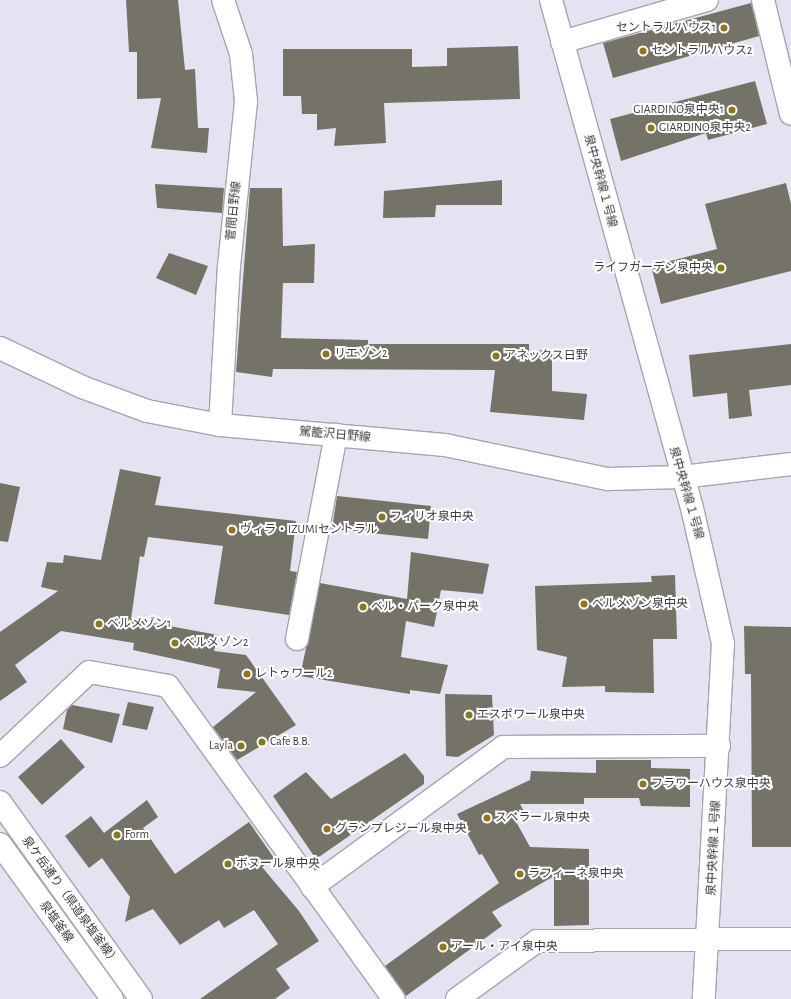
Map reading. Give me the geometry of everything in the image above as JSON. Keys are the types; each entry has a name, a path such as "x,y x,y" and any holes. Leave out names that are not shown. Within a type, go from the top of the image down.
{"street":[{"name":"菅間日野線","path":"220,425 229,266 246,100 241,54 223,0"},
{"name":"泉中央幹線１号線","path":"551,0 682,477 723,642 719,746 704,999"},
{"path":"562,42 707,0"},
{"path":"763,0 791,114"},
{"name":"駕籠沢日野線","path":"0,348 82,387 147,411 220,425 452,446 608,479 682,477 791,464"},
{"path":"297,639 336,435"},
{"path":"0,756 89,672 168,686 394,999"},
{"path":"312,887 503,747 719,746"},
{"name":"泉ケ岳通り（県道泉塩釜線）","path":"0,802 141,999"},
{"name":"泉塩釜線","path":"0,844 112,999"},
{"path":"458,999 537,941 708,941 791,939"}],"building":[{"path":"126,0 178,0 185,70 195,69 198,128 209,128 207,153 151,148 161,98 137,99 137,52 129,52"},
{"path":"751,3 759,36 613,78 603,43"},
{"path":"518,46 520,99 384,103 386,143 334,146 336,128 317,130 317,114 302,114 301,96 283,96 283,49 412,49 412,67 447,66 447,48"},
{"path":"755,81 767,124 708,140 706,133 621,161 610,119"},
{"path":"502,180 502,205 436,205 435,217 383,218 384,191"},
{"path":"786,183 791,204 791,271 661,304 651,266 717,249 705,204"},
{"path":"155,184 224,188 222,213 157,208"},
{"path":"250,188 282,188 283,246 315,244 314,283 283,283 281,338 368,340 368,344 529,344 529,351 552,350 552,391 587,394 584,420 490,412 495,370 273,369 272,377 236,372"},
{"path":"169,253 208,266 196,295 156,278"},
{"path":"791,344 791,385 749,390 752,416 729,419 727,393 693,397 689,355"},
{"path":"120,469 161,477 155,505 296,521 290,571 297,572 289,615 214,604 223,546 148,537 144,557 140,556 131,619 218,635 214,651 246,655 296,725 237,760 213,727 256,692 217,688 220,669 133,650 134,643 61,631 15,665 27,682 0,701 0,632 58,591 41,587 47,562 63,563 64,555 101,560"},
{"path":"0,483 20,487 8,542 0,541"},
{"name":"フィリオ泉中央","path":"337,496 431,506 428,539 332,529"},
{"path":"411,552 489,564 483,594 441,590 434,627 406,621 401,657 448,665 440,694 410,690 410,694 300,676 320,583 407,599"},
{"path":"675,575 677,639 653,639 654,693 605,692 605,686 562,687 567,657 537,650 535,586 652,582 651,576"},
{"path":"744,626 791,627 791,847 752,847 751,674 745,674"},
{"name":"エスポワール泉中央","path":"445,694 492,695 494,735 458,757 446,756"},
{"path":"128,702 154,707 147,730 122,725"},
{"path":"72,705 120,714 112,743 63,729 67,710"},
{"path":"61,739 85,767 42,805 18,777"},
{"name":"グランプレジール泉中央","path":"405,753 424,776 424,784 316,859 273,796 306,772 331,799"},
{"path":"596,760 651,760 651,768 690,769 690,807 641,806 639,798 584,798 584,804 520,804 525,813 514,818 530,847 589,849 589,925 554,926 554,876 492,912 502,926 406,996 385,966 499,883 482,854 479,855 457,814 530,780 531,771 596,773"},
{"path":"147,800 158,817 143,828 175,874 249,822 274,858 262,867 299,911 319,941 276,969 290,988 275,999 200,999 278,944 254,910 224,928 219,920 180,945 153,909 125,922 130,897 102,858 89,868 65,836 91,816 104,833"}],"place":[{"name":"セントラルハウス1","path":"724,28"},
{"name":"セントラルハウス2","path":"643,51"},
{"name":"GIARDINO泉中央1","path":"732,110"},
{"name":"GIARDINO泉中央2","path":"651,128"},
{"name":"ライフガーデン泉中央","path":"721,268"},
{"name":"リエゾン2","path":"326,354"},
{"name":"アネックス日野","path":"496,356"},
{"name":"フィリオ泉中央","path":"382,517"},
{"name":"ヴィラ・IZUMIセントラル","path":"232,530"},
{"name":"ベルメゾン泉中央","path":"584,604"},
{"name":"ベル・パーク泉中央","path":"363,607"},
{"name":"ベルメゾン1","path":"99,624"},
{"name":"ベルメゾン2","path":"175,643"},
{"name":"レトゥワール2","path":"247,674"},
{"name":"エスポワール泉中央","path":"469,715"},
{"name":"Cafe B.B.","path":"262,742"},
{"name":"Layla","path":"241,746"},
{"name":"フラワーハウス泉中央","path":"643,784"},
{"name":"スペラール泉中央","path":"487,818"},
{"name":"グランプレジール泉中央","path":"327,829"},
{"name":"Form","path":"117,835"},
{"name":"ボヌール泉中央","path":"228,864"},
{"name":"ラフィーネ泉中央","path":"520,874"},
{"name":"アール・アイ泉中央","path":"443,947"}]}
